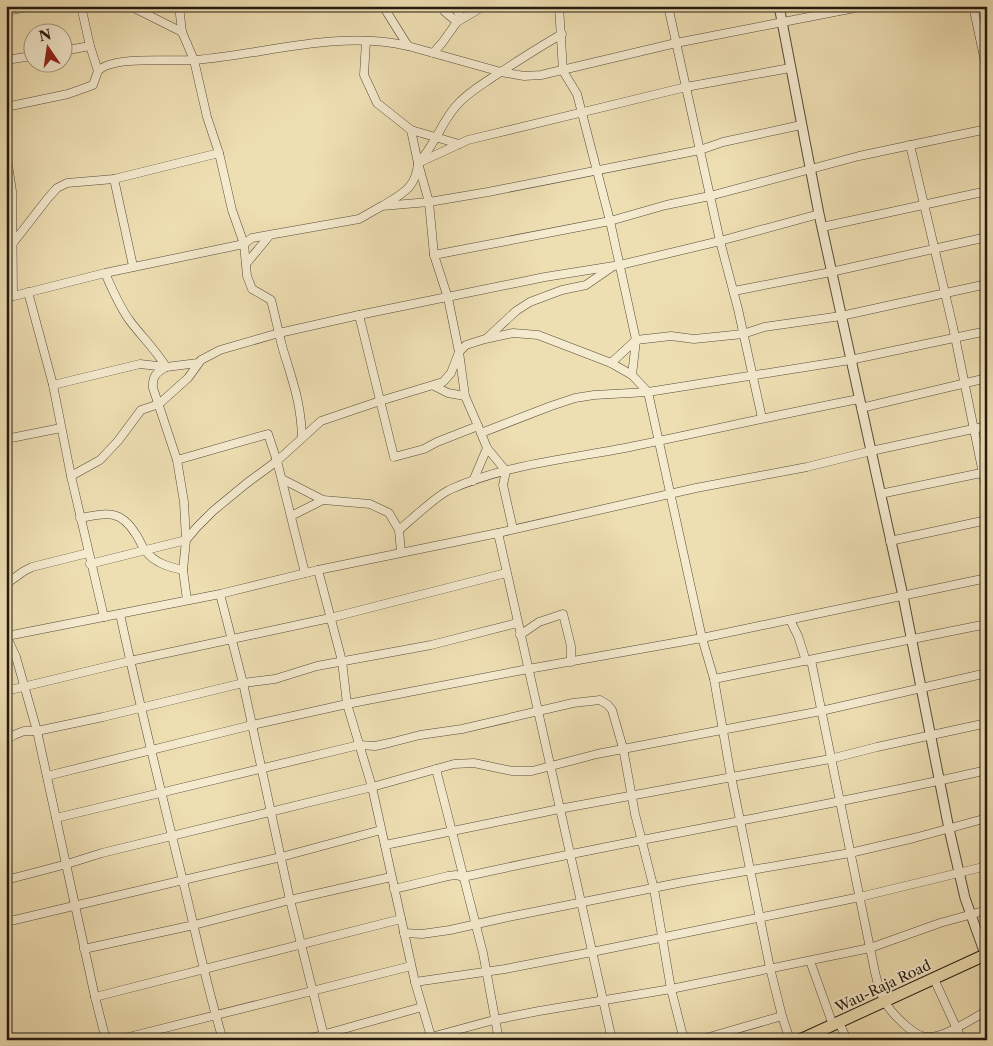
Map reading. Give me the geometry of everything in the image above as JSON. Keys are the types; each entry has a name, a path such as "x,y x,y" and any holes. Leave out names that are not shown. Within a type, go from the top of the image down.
{"main road":[{"name":"Wau-Raja Road","path":"800,1040 984,956"}],"street":[{"path":"6,11 33,6"},
{"path":"6,107 83,90 93,85 98,70 90,46 82,6"},
{"path":"130,6 182,32"},
{"path":"179,6 182,32 194,60 232,210 244,244 247,276 252,289 271,300 298,396 302,438"},
{"path":"383,6 408,46"},
{"path":"445,6 444,11 459,20"},
{"path":"454,6 459,20"},
{"path":"433,53 459,20 484,6"},
{"path":"560,6 563,70 577,94 610,221 616,266 636,340 632,375"},
{"path":"668,6 720,242 734,291 762,418"},
{"path":"778,6 831,272 903,596 949,829 970,914 984,956"},
{"path":"98,70 132,60 194,60 260,52 303,44 366,41 408,46 501,72 524,76 563,70 676,44 865,6"},
{"path":"973,6 987,71"},
{"path":"6,152 12,192 10,297 133,266 244,244 252,238 359,219 399,196 413,184 418,164 428,154 444,122 464,97 562,34"},
{"path":"366,41 364,75 377,102 411,130 459,144"},
{"path":"72,49 90,46"},
{"path":"6,60 22,58"},
{"path":"418,164 459,144 581,112 686,87 790,68"},
{"path":"382,206 429,202 597,170 700,150 723,142 801,125"},
{"path":"434,255 610,221 859,156 987,129"},
{"path":"411,130 429,202 434,255 448,298 459,352 465,396 487,448 506,471"},
{"path":"910,145 945,292 973,429 985,472 987,493"},
{"path":"10,244 57,188 67,183 114,179 219,153"},
{"path":"114,179 133,266"},
{"path":"822,226 987,191"},
{"path":"71,476 100,460 109,452 141,410 159,404 188,378 198,363 220,350 279,333 359,315 545,277 616,266 720,242 819,214"},
{"path":"246,264 270,235"},
{"path":"734,291 831,272 987,237"},
{"path":"485,339 516,311 530,302 562,290 586,285 616,266"},
{"path":"105,273 120,306 157,352 166,367"},
{"path":"611,363 636,340 671,336 694,339 743,334 764,327 841,316 987,284"},
{"path":"28,292 53,385 90,564 104,617"},
{"path":"359,315 394,456 424,449 438,442 575,398 594,394 648,392 850,360 987,331"},
{"path":"90,564 186,540 213,511 327,418 443,382 452,373 459,352 466,346 485,339 514,333 538,335 611,363 632,375 648,392 702,638 714,678 731,777 770,968 790,1040"},
{"path":"53,385 140,364 166,367 198,363"},
{"path":"166,367 156,373 152,382 177,460 184,502 186,540 183,570 187,600"},
{"path":"398,530 447,492 473,481 506,471 762,418 860,404 987,378"},
{"path":"434,386 448,393 465,396"},
{"path":"106,1040 84,949 37,731 16,657 7,635 220,594 318,570 498,533 670,494 807,467 987,426"},
{"path":"6,439 61,428"},
{"path":"177,460 268,434 277,460 306,573"},
{"path":"473,481 487,448"},
{"path":"506,471 503,486 513,529"},
{"path":"880,494 985,472"},
{"path":"282,479 323,500 370,504 389,512 398,530 401,552"},
{"path":"291,516 323,500"},
{"path":"80,518 102,513 121,516 136,534 145,551 166,566 183,570"},
{"path":"890,541 987,520"},
{"path":"498,533 612,1040"},
{"path":"6,584 32,567 88,553"},
{"path":"318,570 342,661 347,704 372,787 411,966 431,1038 494,1020 742,976 770,968 870,948 987,910"},
{"path":"6,691 232,638 330,618 506,573"},
{"path":"47,776 252,725 347,704 702,638 987,578"},
{"path":"220,594 243,683 290,900 324,1037"},
{"path":"120,614 171,837 205,969 215,1016 223,1040"},
{"path":"520,636 539,622 563,614 571,646 571,662"},
{"path":"790,620 808,660 821,711 870,948 878,983 885,1001 916,1035 926,1037 938,1036 987,1011"},
{"path":"6,740 24,731 37,731 243,683 275,679 317,666 431,645 517,623"},
{"path":"714,678 987,624"},
{"path":"6,880 102,853 372,787 454,764 474,763 512,771 532,771 623,748 821,711 987,673"},
{"path":"56,818 359,745 375,746 420,735 462,729 574,703 600,700 612,710 623,748 632,796 654,888 672,989 684,1040"},
{"path":"385,845 559,809 830,759 987,723"},
{"path":"436,769 476,924 499,1040"},
{"path":"394,889 448,876 456,875 463,877 569,853 741,822 987,770"},
{"path":"404,933 429,933 654,888 850,853 987,818"},
{"path":"6,922 281,857 381,830"},
{"path":"415,982 485,972 592,952 860,897 987,866"},
{"path":"84,949 194,925 290,900 391,877"},
{"path":"95,997 401,919"},
{"path":"810,961 836,1024 848,1040"},
{"path":"117,1040 411,966"},
{"path":"934,979 962,1040"},
{"path":"304,1040 324,1037 422,1007"},
{"path":"700,1040 782,1016"}]}
